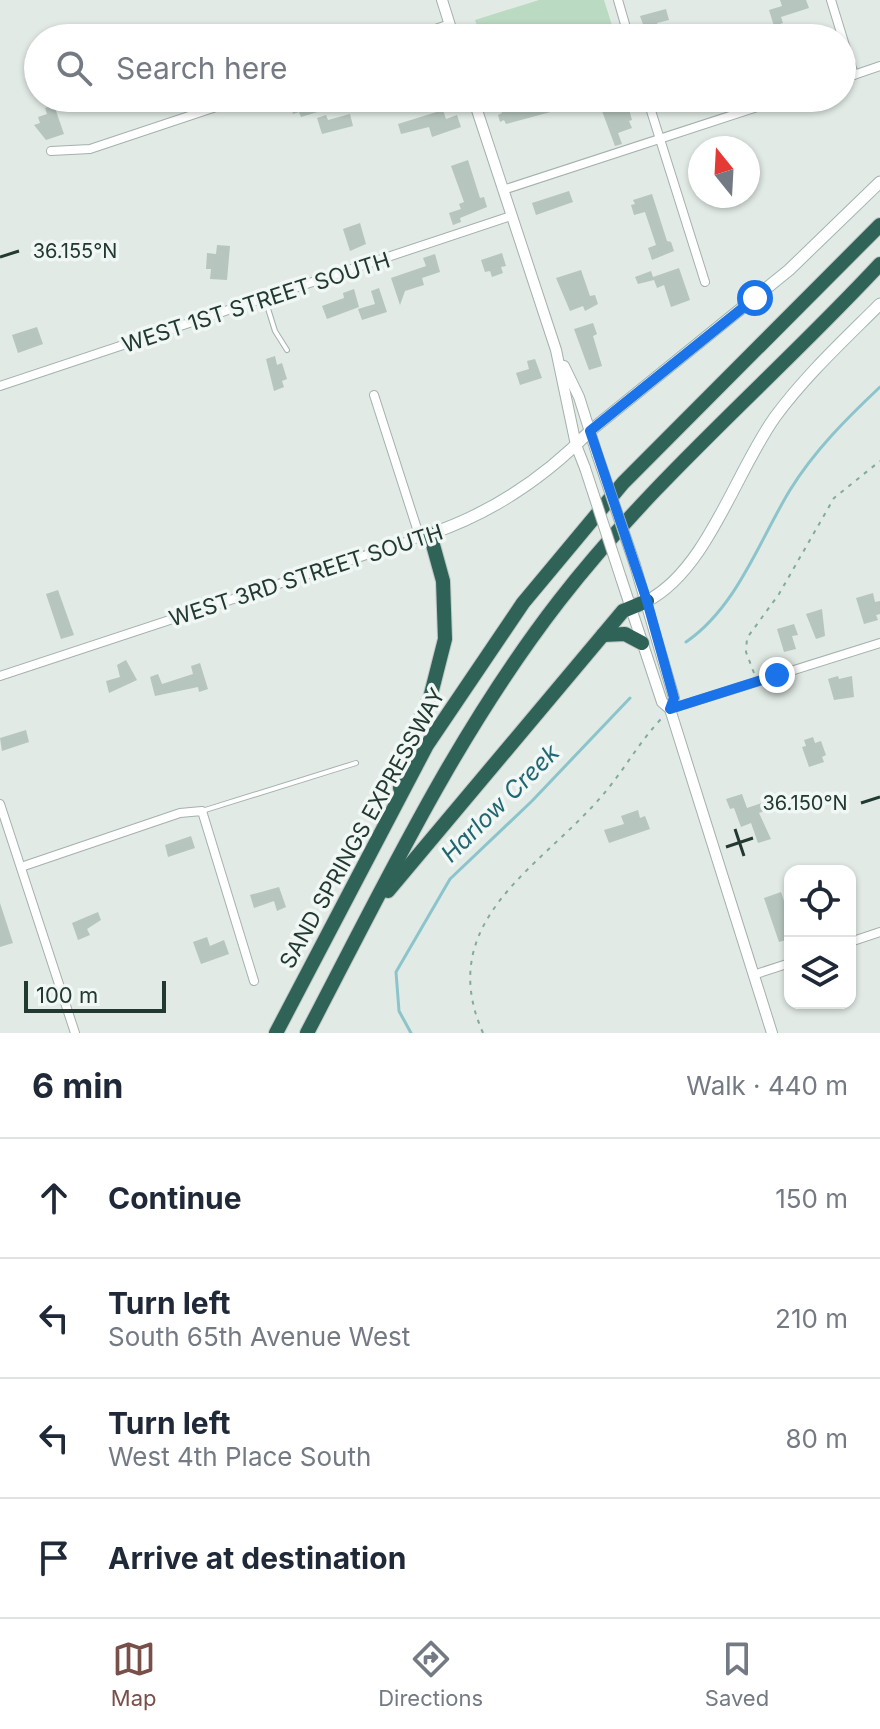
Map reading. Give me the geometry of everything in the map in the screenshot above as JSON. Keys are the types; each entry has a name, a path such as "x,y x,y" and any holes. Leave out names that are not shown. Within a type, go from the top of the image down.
{"highway":[{"name":"SAND SPRINGS EXPRESSWAY","path":"276,1033 427,745 471,677 585,525 880,225"},
{"name":"SAND SPRINGS EXPRESSWAY","path":"307,1033 459,746 567,591 664,478 880,264"},
{"path":"397,803 408,745 430,698 445,639 443,581 425,536"},
{"path":"367,918 484,773 603,635 630,607 647,601"},
{"path":"603,635 625,634 642,643"}],"main road":[{"name":"WEST 3RD STREET SOUTH","path":"425,536 488,512 576,445 789,270 880,182"},
{"path":"647,601 663,593 685,573 744,464 775,418 812,373 880,304"}],"street":[{"path":"442,0 450,24"},
{"path":"618,0 625,24"},
{"path":"831,0 838,24"},
{"path":"856,74 880,66"},
{"path":"51,151 90,149 201,112"},
{"path":"478,112 556,350 576,445 662,702 670,709 772,1033"},
{"path":"651,112 705,282"},
{"path":"503,190 743,112"},
{"name":"WEST 1ST STREET SOUTH","path":"0,386 511,216"},
{"path":"556,350 579,397 647,601 674,698 670,709"},
{"path":"374,395 425,536"},
{"name":"WEST 3RD STREET SOUTH","path":"0,676 425,536"},
{"path":"670,709 880,643"},
{"path":"0,804 75,1033"},
{"path":"21,867 180,813 202,811 254,981"},
{"path":"856,940 880,932"},
{"path":"753,975 784,965"}],"lane":[{"path":"265,299 275,331 287,350"},
{"path":"202,811 356,763"}],"path":[{"path":"757,681 746,652 747,638 779,594 834,498 880,461"},
{"path":"483,1033 474,1008 471,982 473,957 491,907 606,792 638,744 670,709"}],"green space":[{"path":"539,0 604,0 612,24 476,24 475,20"}],"building":[{"path":"780,0 806,0 809,8 781,17 783,23 773,24 769,10 782,6"},
{"path":"666,9 669,20 643,24 640,16"},
{"path":"56,112 64,134 46,140 34,125 40,123 38,117"},
{"path":"299,112 318,112 301,117"},
{"path":"444,112 446,119 457,115 461,127 432,137 429,127 401,134 398,124"},
{"path":"551,112 506,124 504,120 500,122 498,115"},
{"path":"602,112 630,112 632,128 618,133 622,144 615,146"},
{"path":"350,114 353,126 322,134 317,118 326,115 328,120"},
{"path":"468,160 480,198 484,197 487,207 460,218 461,222 453,225 449,213 461,209 459,204 464,202 451,166"},
{"path":"569,191 573,202 536,215 532,203"},
{"path":"652,194 667,241 671,242 674,251 652,260 648,248 656,245 645,212 634,215 631,205 635,204 633,200"},
{"path":"360,223 366,244 350,251 343,229"},
{"path":"217,245 230,246 227,280 210,279 211,269 206,269 207,253 216,254"},
{"path":"502,253 506,266 501,267 503,273 492,277 490,271 485,272 481,260"},
{"path":"435,254 440,272 422,278 424,285 405,291 400,305 391,278 426,266 423,258"},
{"path":"679,268 690,300 671,307 664,285 657,288 654,280 638,284 635,277 651,271 653,277"},
{"path":"581,270 590,296 595,295 598,304 585,311 583,306 570,311 556,278"},
{"path":"379,288 387,312 362,320 358,309 375,304 371,291"},
{"path":"354,289 359,307 327,319 322,306 344,298 343,293"},
{"path":"593,323 597,334 593,336 602,366 589,370 574,329"},
{"path":"37,327 43,344 18,353 12,335"},
{"path":"275,356 277,365 282,363 287,379 282,381 284,387 274,391 266,359"},
{"path":"535,359 542,378 520,385 516,373 529,369 527,361"},
{"path":"58,590 74,635 61,639 46,594"},
{"path":"873,593 875,602 880,601 880,614 876,615 878,620 864,624 856,598"},
{"path":"822,609 825,636 816,639 806,614"},
{"path":"794,624 798,635 792,636 796,649 784,652 777,629"},
{"path":"126,660 137,680 109,693 106,681 120,677 117,665"},
{"path":"200,663 208,689 199,692 198,687 155,696 150,677 158,674 162,684 193,674 191,666"},
{"path":"838,676 839,679 852,676 854,697 834,700 828,679"},
{"path":"26,730 29,742 2,751 0,738"},
{"path":"813,737 815,743 821,741 826,755 822,757 824,762 809,767 802,747 806,746 804,740"},
{"path":"742,794 747,808 774,799 777,807 759,813 771,839 758,843 751,823 741,827 734,808 730,809 726,799"},
{"path":"638,810 640,818 645,816 650,829 609,843 604,830 624,824 621,816"},
{"path":"191,836 195,848 168,857 165,845"},
{"path":"279,887 286,907 277,911 274,901 254,908 250,895"},
{"path":"781,892 784,901 784,941 779,942 764,898"},
{"path":"0,903 13,943 0,947"},
{"path":"98,912 101,920 87,929 90,935 78,940 72,923"},
{"path":"207,937 210,946 224,940 229,954 201,964 193,942"}],"waterway":[{"name":"Harlow Creek","path":"686,642 704,628 733,592 790,490 820,448 880,387"},
{"name":"Harlow Creek","path":"411,1033 399,1011 396,972 450,879 532,801 630,698"}],"route":[{"path":"755,298 590,431 647,601 674,698 670,709 777,675"}]}
